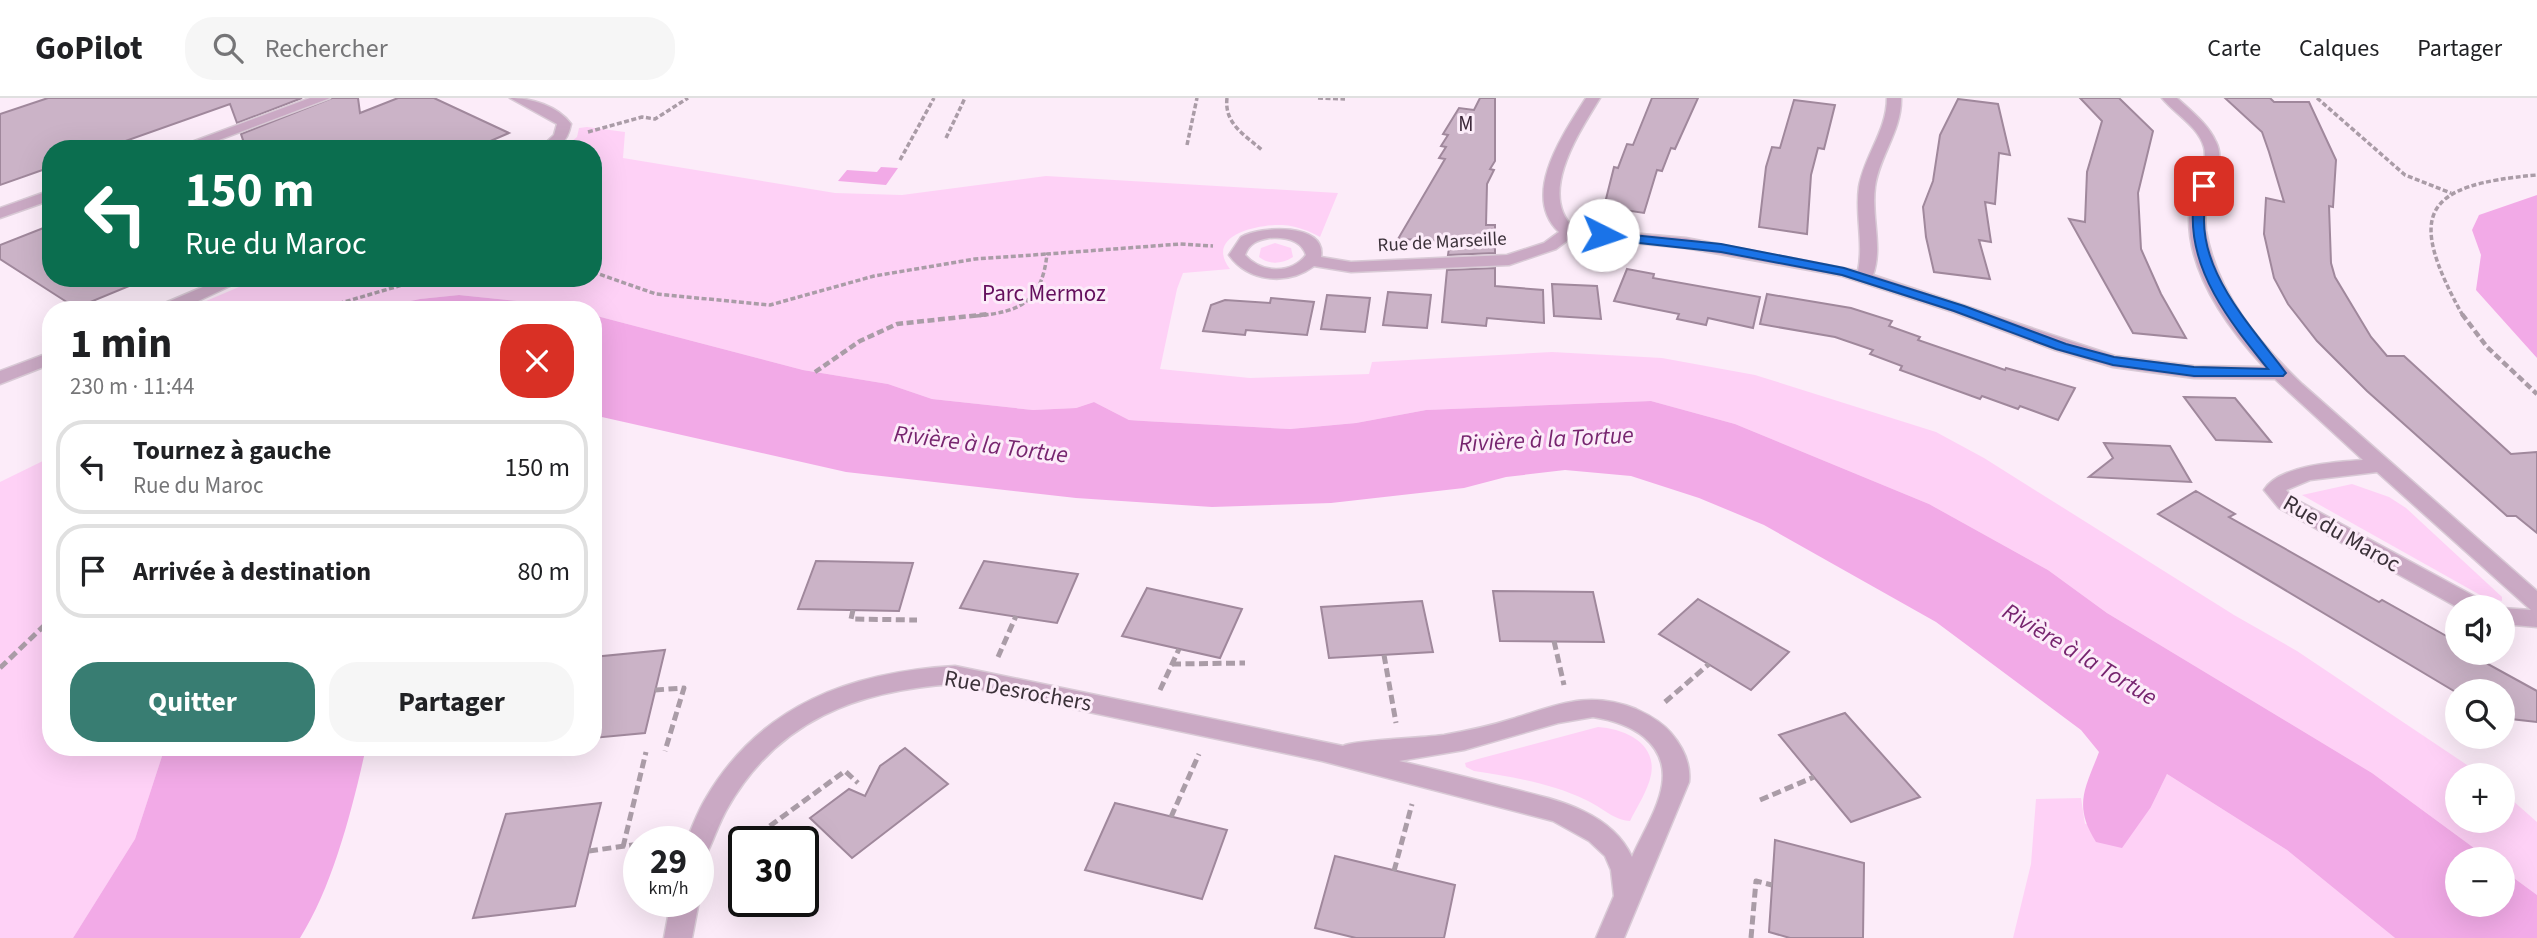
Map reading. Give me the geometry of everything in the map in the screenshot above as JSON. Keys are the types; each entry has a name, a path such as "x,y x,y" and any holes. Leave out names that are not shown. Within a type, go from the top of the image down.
{"street":[{"path":"205,140 323,98"},
{"path":"517,98 560,119 565,130 558,140"},
{"path":"1593,98 1567,142 1552,189 1551,211 1557,222 1569,232 1721,248 1864,277 2061,346 2113,361 2194,372 2278,373"},
{"path":"1864,277 1870,263 1865,208 1868,181 1893,118 1894,98"},
{"path":"2169,98 2203,132 2213,152 2197,211 2200,243 2211,277 2243,330 2278,373 2537,604"},
{"path":"0,213 42,198"},
{"name":"Rue de Marseille","path":"1238,248 1241,261 1258,271 1294,271 1311,261 1352,267 1509,260 1550,246 1569,232"},
{"path":"1238,248 1252,237 1288,234 1308,242 1313,248 1311,261"},
{"path":"184,301 218,287"},
{"path":"0,378 42,361"},
{"name":"Rue du Maroc","path":"2383,465 2339,469 2303,477 2281,483 2274,490 2286,503 2454,595"},
{"path":"2515,617 2537,619"},
{"name":"Rue Desrochers","path":"705,826 721,791 738,768 779,729 815,707 885,680 932,675 988,681 1322,751 1560,812 1581,822 1615,849 1624,870 1628,896"},
{"name":"Rue Desrochers","path":"1322,751 1401,751 1500,732 1590,708 1615,710 1641,723 1661,738 1674,757 1677,776 1670,800 1609,938"},
{"path":"678,938 682,917"}],"path":[{"path":"561,137 642,117 655,119 688,98"},
{"path":"900,160 934,98"},
{"path":"946,138 965,98"},
{"path":"1186,145 1196,98"},
{"path":"1227,98 1224,110 1228,120 1262,150"},
{"path":"1318,98 1345,99"},
{"path":"2317,98 2405,175 2451,193"},
{"path":"2537,175 2483,181 2451,193 2439,203 2431,220 2442,271 2471,330 2537,394"},
{"path":"602,275 656,294 770,305 874,276 975,259 1180,244 1238,248"},
{"path":"815,372 872,334 908,321 985,316 1018,306 1034,294 1044,280 1047,254"},
{"path":"348,301 395,287"},
{"path":"853,610 851,619 917,620"},
{"path":"988,681 1016,616"},
{"path":"0,668 42,627"},
{"path":"1555,641 1569,712"},
{"path":"1149,715 1179,649"},
{"path":"1384,655 1401,751"},
{"path":"1172,664 1245,663"},
{"path":"1641,723 1709,664"},
{"path":"655,690 684,688 665,751"},
{"path":"1171,817 1210,727"},
{"path":"589,851 622,847 646,752"},
{"path":"770,826 845,771 858,783"},
{"path":"1760,800 1814,777"},
{"path":"1394,871 1420,778"},
{"path":"1751,938 1756,881 1772,885"}],"green space":[{"name":"Parc Mermoz","path":"587,127 625,132 623,158 835,193 902,195 1046,176 1338,193 1320,237 1303,229 1283,225 1248,230 1229,240 1224,248 1224,257 1230,269 1183,273 1177,289 1160,369 1250,378 1369,374 1372,362 1552,352 1662,358 1755,375 1936,432 1984,458 2234,615 2297,651 2464,763 2445,763 2445,827 2372,773 2107,613 2048,570 1929,504 1735,424 1651,401 1426,410 1356,423 1290,429 1129,420 1094,402 1076,408 1033,410 932,399 888,384 803,370 602,317 602,301 517,301 459,295 410,301 206,301 239,287 602,287 602,140 573,140 579,128"},
{"path":"1275,243 1291,248 1293,257 1276,263 1259,257 1261,248"},
{"path":"42,461 42,756 162,756 135,839 73,938 0,938 0,482"},
{"path":"2352,484 2389,497 2406,508 2500,595 2480,595 2302,495"},
{"path":"1598,727 1628,735 1644,746 1649,754 1652,764 1650,781 1630,821 1619,819 1586,800 1559,789 1466,767 1465,763 1478,759"},
{"path":"2167,774 2287,850 2395,938 2013,938 2031,864 2036,799 2081,798 2085,824 2151,807"},
{"name":"Parc Mermoz","path":"2515,803 2537,822 2537,895 2515,879 2515,847 2473,847 2454,833 2515,833"}],"water":[{"path":"881,167 898,168 886,185 838,181 847,170 877,172"},
{"path":"2537,195 2537,358 2476,290 2481,255 2472,230 2479,215"},
{"path":"459,295 517,301 410,301"},
{"name":"Rivière à la Tortue","path":"602,317 803,370 888,384 932,399 1033,410 1076,408 1094,402 1129,420 1290,429 1356,423 1426,410 1651,401 1735,424 1929,504 2048,570 2107,613 2372,773 2445,827 2445,833 2454,833 2473,847 2445,847 2445,917 2515,917 2515,879 2537,895 2537,938 2395,938 2287,850 2167,774 2151,807 2122,848 2096,842 2083,807 2086,787 2099,752 2081,730 1936,622 1764,525 1699,498 1631,476 1565,470 1506,477 1464,488 1331,503 1212,507 1076,498 846,472 602,417"},
{"path":"162,756 364,756 332,871 300,938 73,938 135,839"}],"building":[{"path":"48,98 302,98 237,123 230,104 128,140 42,140 42,170 0,185 0,114"},
{"path":"332,98 358,98 360,113 398,98 434,98 509,133 493,140 243,140 241,134"},
{"path":"1480,98 1495,98 1495,161 1487,184 1486,225 1495,225 1495,253 1448,255 1450,241 1398,239 1445,159 1439,158 1446,147 1441,146 1448,135 1443,134 1459,108 1474,110"},
{"path":"1652,98 1698,98 1675,149 1671,148 1662,171 1657,170 1644,213 1604,207 1614,167 1618,168 1627,144 1633,145"},
{"path":"2080,98 2119,98 2153,131 2138,193 2141,249 2161,294 2186,338 2133,333 2069,219 2085,222 2087,172 2102,121"},
{"path":"2225,98 2270,98 2274,102 2309,102 2336,160 2333,207 2329,206 2331,263 2335,277 2371,337 2387,356 2404,356 2511,454 2537,452 2537,533 2516,516 2507,516 2367,391 2317,341 2288,304 2274,278 2264,234 2266,198 2284,202 2269,152 2262,132"},
{"path":"1958,99 1998,104 2010,155 1999,153 1995,204 1985,202 1991,242 1979,240 1990,279 1934,272 1926,237 1923,207 1933,181 1940,135"},
{"path":"1794,100 1835,105 1824,149 1818,148 1811,175 1807,234 1759,227 1766,167 1772,147 1780,148"},
{"path":"42,229 42,286 0,259 0,245"},
{"path":"1495,268 1495,286 1543,290 1544,323 1487,318 1486,326 1442,322 1447,270"},
{"path":"1627,269 1654,274 1653,278 1760,297 1753,328 1708,318 1706,325 1677,319 1679,314 1614,301"},
{"path":"1552,284 1597,286 1601,319 1554,316"},
{"path":"43,287 127,287 93,301 65,301"},
{"path":"1388,292 1431,295 1427,328 1383,325"},
{"path":"1767,294 1851,308 1892,321 1889,326 1920,337 1918,340 2005,370 2006,368 2075,388 2058,420 2020,406 2018,409 1982,396 1980,399 1900,370 1902,366 1870,354 1873,350 1835,337 1760,324"},
{"path":"1327,295 1370,298 1365,332 1321,329"},
{"path":"1271,298 1314,302 1307,335 1246,330 1245,335 1203,331 1211,305 1225,300 1270,303"},
{"path":"2184,397 2235,398 2271,442 2216,440"},
{"path":"2104,443 2170,446 2191,482 2089,477 2113,458"},
{"path":"2196,491 2235,514 2229,517 2379,602 2382,600 2445,635 2445,665 2490,665 2537,691 2537,722 2515,719 2515,679 2445,679 2445,686 2158,514"},
{"path":"816,561 913,563 899,611 798,609"},
{"path":"984,561 1078,574 1057,623 960,608"},
{"path":"1147,588 1242,609 1220,658 1122,636"},
{"path":"1493,591 1593,592 1604,642 1500,641"},
{"path":"1698,599 1789,652 1751,690 1659,634"},
{"path":"1422,601 1433,652 1329,658 1321,607"},
{"path":"665,650 645,733 602,737 602,656"},
{"path":"1845,713 1920,797 1851,822 1779,735"},
{"path":"905,748 948,784 852,858 810,818 849,789 865,796 880,766"},
{"path":"601,803 575,906 473,918 506,814"},
{"path":"1115,803 1227,830 1202,899 1085,870"},
{"path":"1775,840 1864,863 1863,938 1790,938 1769,932"},
{"path":"1335,856 1455,885 1444,938 1356,938 1315,928"}],"district":[{"name":"M","path":"1467,124"}],"route":[{"path":"1603,235 1721,248 1844,272 1885,283 2061,346 2113,361 2194,372 2278,373 2243,330 2211,277 2198,227 2197,211 2204,186"}]}
